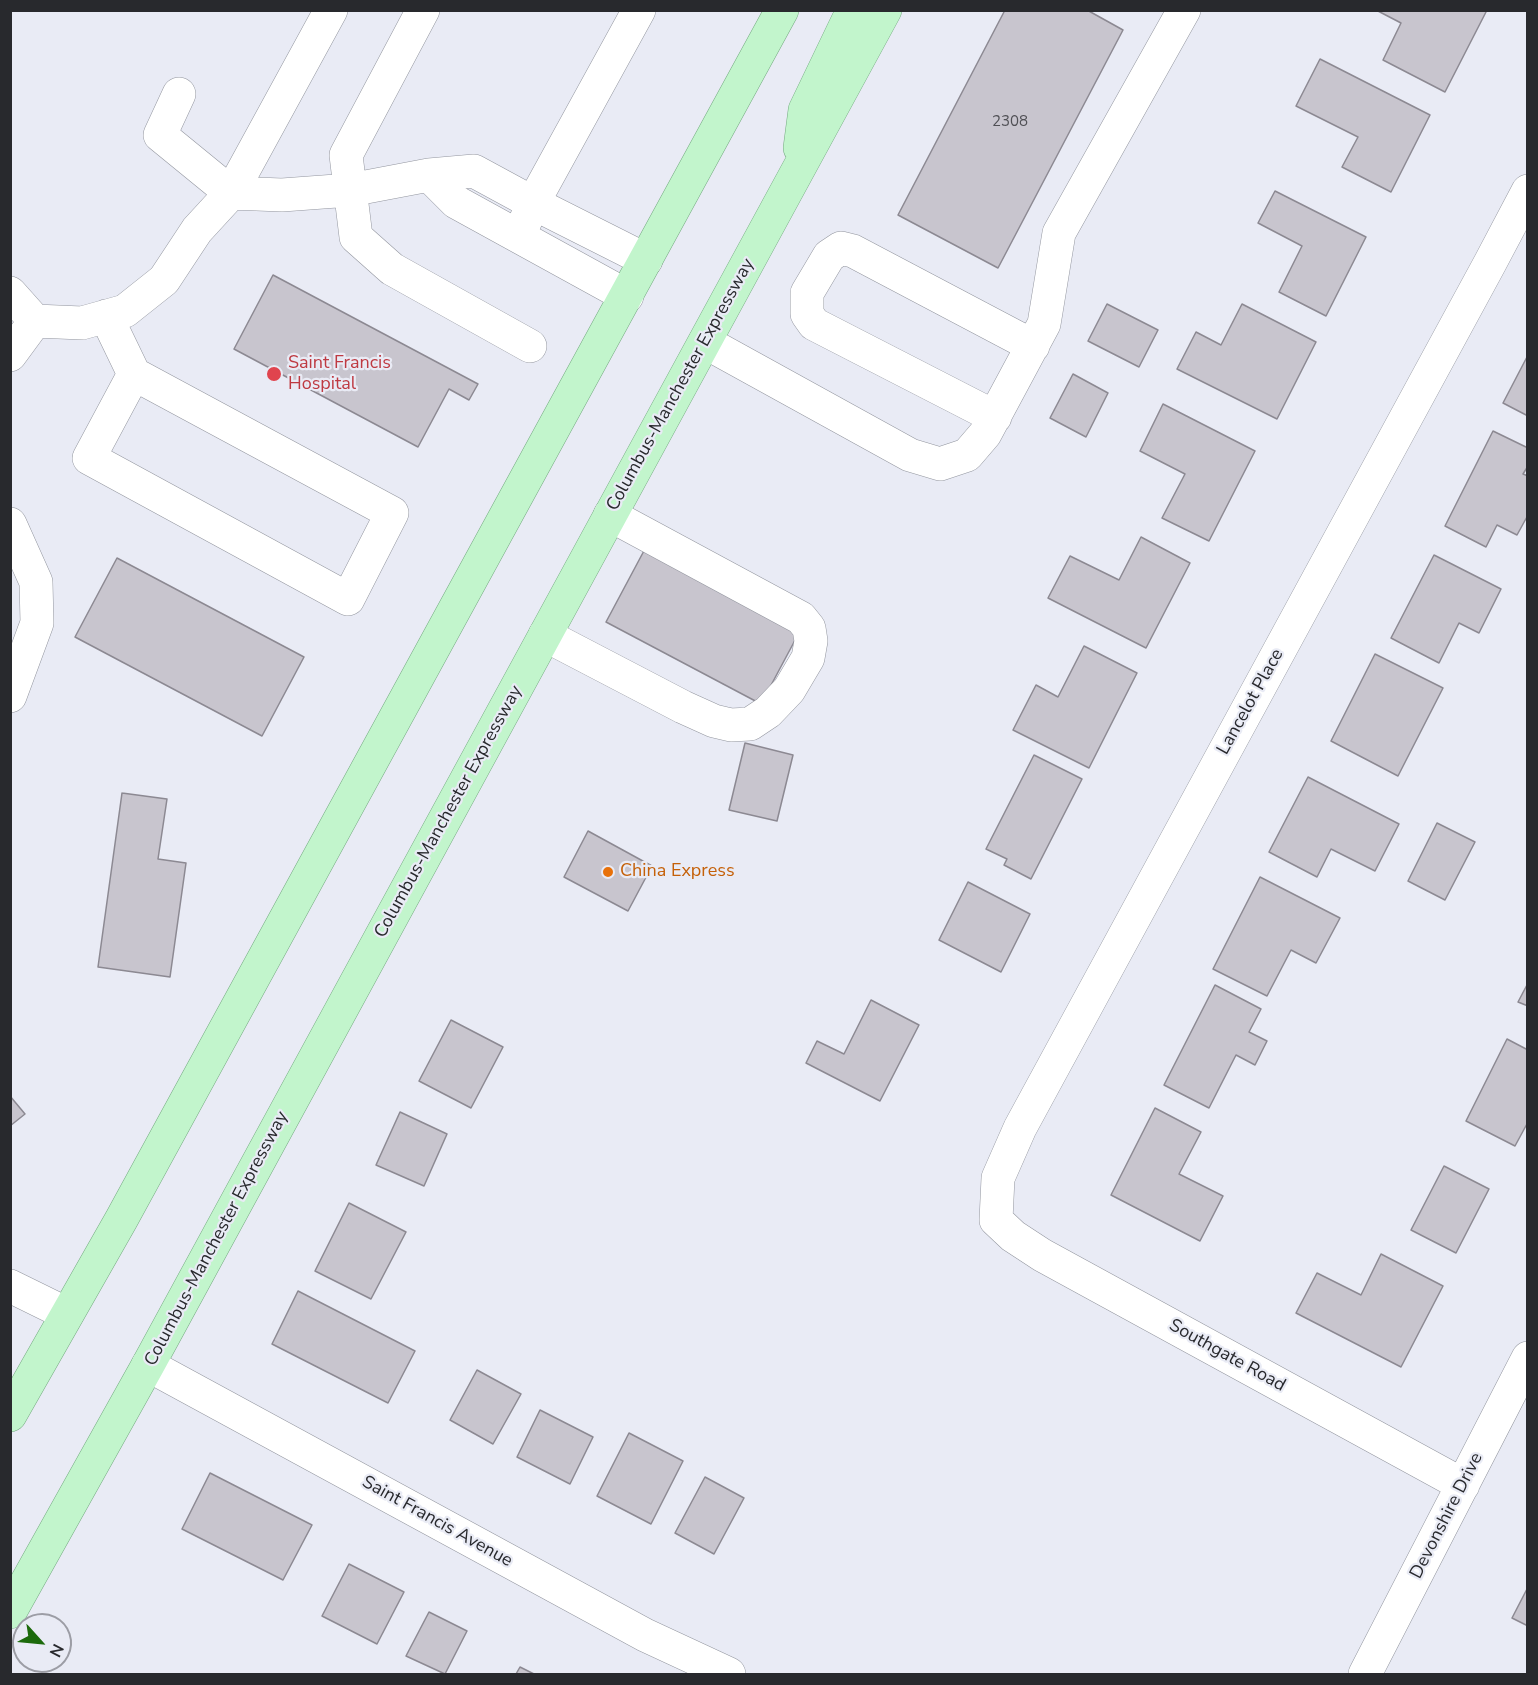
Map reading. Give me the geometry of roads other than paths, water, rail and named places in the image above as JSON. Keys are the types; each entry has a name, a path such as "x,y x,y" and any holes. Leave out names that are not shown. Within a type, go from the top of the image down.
{"main road":[{"path":"10,1415 121,1220 782,10"},
{"path":"796,174 805,110 853,10"},
{"name":"Columbus-Manchester Expressway","path":"10,1612 148,1365 885,10"}],"street":[{"path":"10,293 35,321 82,323 125,311 164,280 197,230 231,193 331,10"},
{"path":"423,10 346,155 356,237 392,269 530,346"},
{"path":"705,342 910,455 940,464 966,455 986,435 1044,324 1059,233 1184,10"},
{"path":"519,236 533,203 629,14"},
{"path":"179,94 160,135 231,193 282,195 350,190 429,175 474,171 646,261"},
{"path":"429,175 456,202 627,296"},
{"name":"Lancelot Place","path":"996,1220 998,1179 1020,1128 1479,284 1527,191"},
{"path":"995,417 814,324 807,314 807,293 829,256 841,248 853,251 1033,346"},
{"path":"106,316 134,374 392,513 348,599 89,458 134,374"},
{"path":"10,355 35,321"},
{"path":"546,634 683,707 714,721 731,725 750,724 768,712 789,690 808,658 812,641 809,628 801,618 610,515"},
{"path":"10,524 36,582 37,623 10,696"},
{"name":"Southgate Road","path":"996,1220 1013,1236 1042,1255 1463,1485"},
{"path":"10,1286 67,1314"},
{"name":"Devonshire Drive","path":"1365,1674 1527,1358"},
{"name":"Saint Francis Avenue","path":"148,1365 645,1635 729,1674"}],"place":[{"name":"Saint Francis Hospital","path":"274,374"},
{"name":"China Express","path":"608,872"}]}
